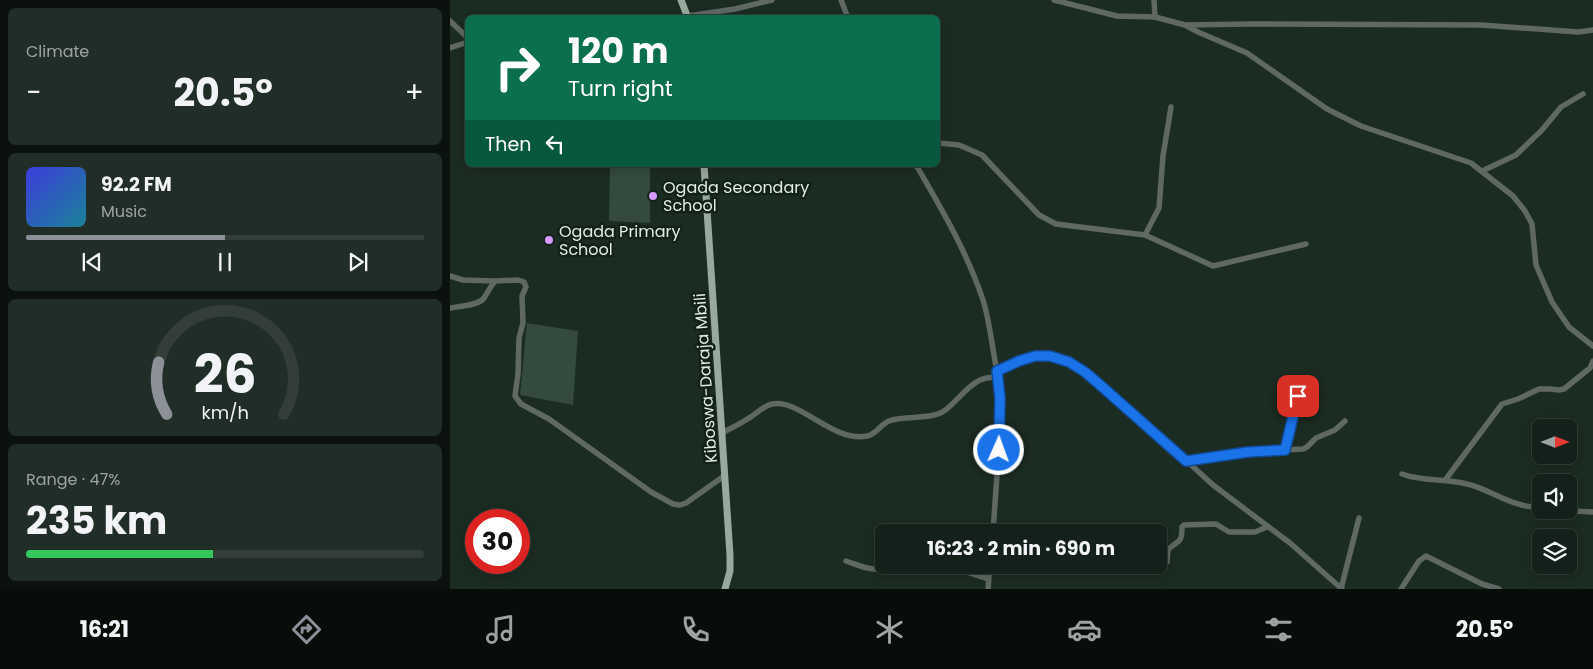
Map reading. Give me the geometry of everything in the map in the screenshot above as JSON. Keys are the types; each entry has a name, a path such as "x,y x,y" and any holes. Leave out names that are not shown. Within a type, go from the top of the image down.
{"main road":[{"path":"682,0 687,15"},
{"name":"Kiboswa-Daraja Mbili","path":"704,167 730,571 725,589"}],"street":[{"path":"700,15 772,0"},
{"path":"841,0 847,15"},
{"path":"1054,0 1117,16 1155,17 1185,25 1247,53 1327,109 1361,126 1470,163 1513,196 1525,211 1532,224 1536,265 1552,302 1569,327 1593,346"},
{"path":"1154,0 1155,17"},
{"path":"450,21 465,35"},
{"path":"1185,25 1452,25 1578,32 1593,30"},
{"path":"450,48 465,43"},
{"path":"1482,171 1516,154 1542,130 1561,107 1583,94"},
{"path":"1144,235 1159,208 1163,156 1171,107"},
{"path":"940,144 959,145 982,155 1039,215 1056,224 1144,235 1214,266 1306,244"},
{"path":"917,167 972,270 984,302 997,375 1000,432 994,524"},
{"path":"450,276 463,280 518,280 526,284 522,296 523,323 515,396 521,404 549,419 651,492 673,504 680,505 686,503 724,476"},
{"path":"450,308 480,301 496,281"},
{"path":"722,433 767,406 777,404 802,412 837,432 857,437 866,437 872,435 887,421 942,413 969,387 986,378 997,375 1019,361 1035,356 1050,356 1069,362 1085,372 1213,485 1290,543 1342,589 1359,518"},
{"path":"1446,479 1502,404 1539,389 1564,389 1590,368 1593,361"},
{"path":"1285,450 1294,408 1304,383"},
{"path":"1186,461 1248,452 1305,448 1316,438 1335,430 1345,421"},
{"path":"1402,474 1410,477 1440,481 1446,479 1469,484 1521,505 1532,506"},
{"path":"1577,511 1593,512"},
{"path":"1167,562 1168,550 1178,543 1182,536 1182,527 1184,526 1216,524 1229,532 1255,532 1267,527"},
{"path":"1401,589 1419,561 1426,556 1482,584 1499,589"},
{"path":"846,561 875,570"},
{"path":"975,574 988,578"},
{"path":"988,589 989,574"}],"green space":[{"path":"610,167 650,167 650,223 609,221"},
{"path":"527,323 578,331 573,405 520,395"}],"place":[{"name":"Ogada Secondary School","path":"653,196"},
{"name":"Ogada Primary School","path":"549,240"}],"route":[{"path":"999,450 1000,398 997,371 1035,356 1050,356 1060,359 1085,372 1142,420 1186,461 1248,452 1285,450 1298,396"}]}
